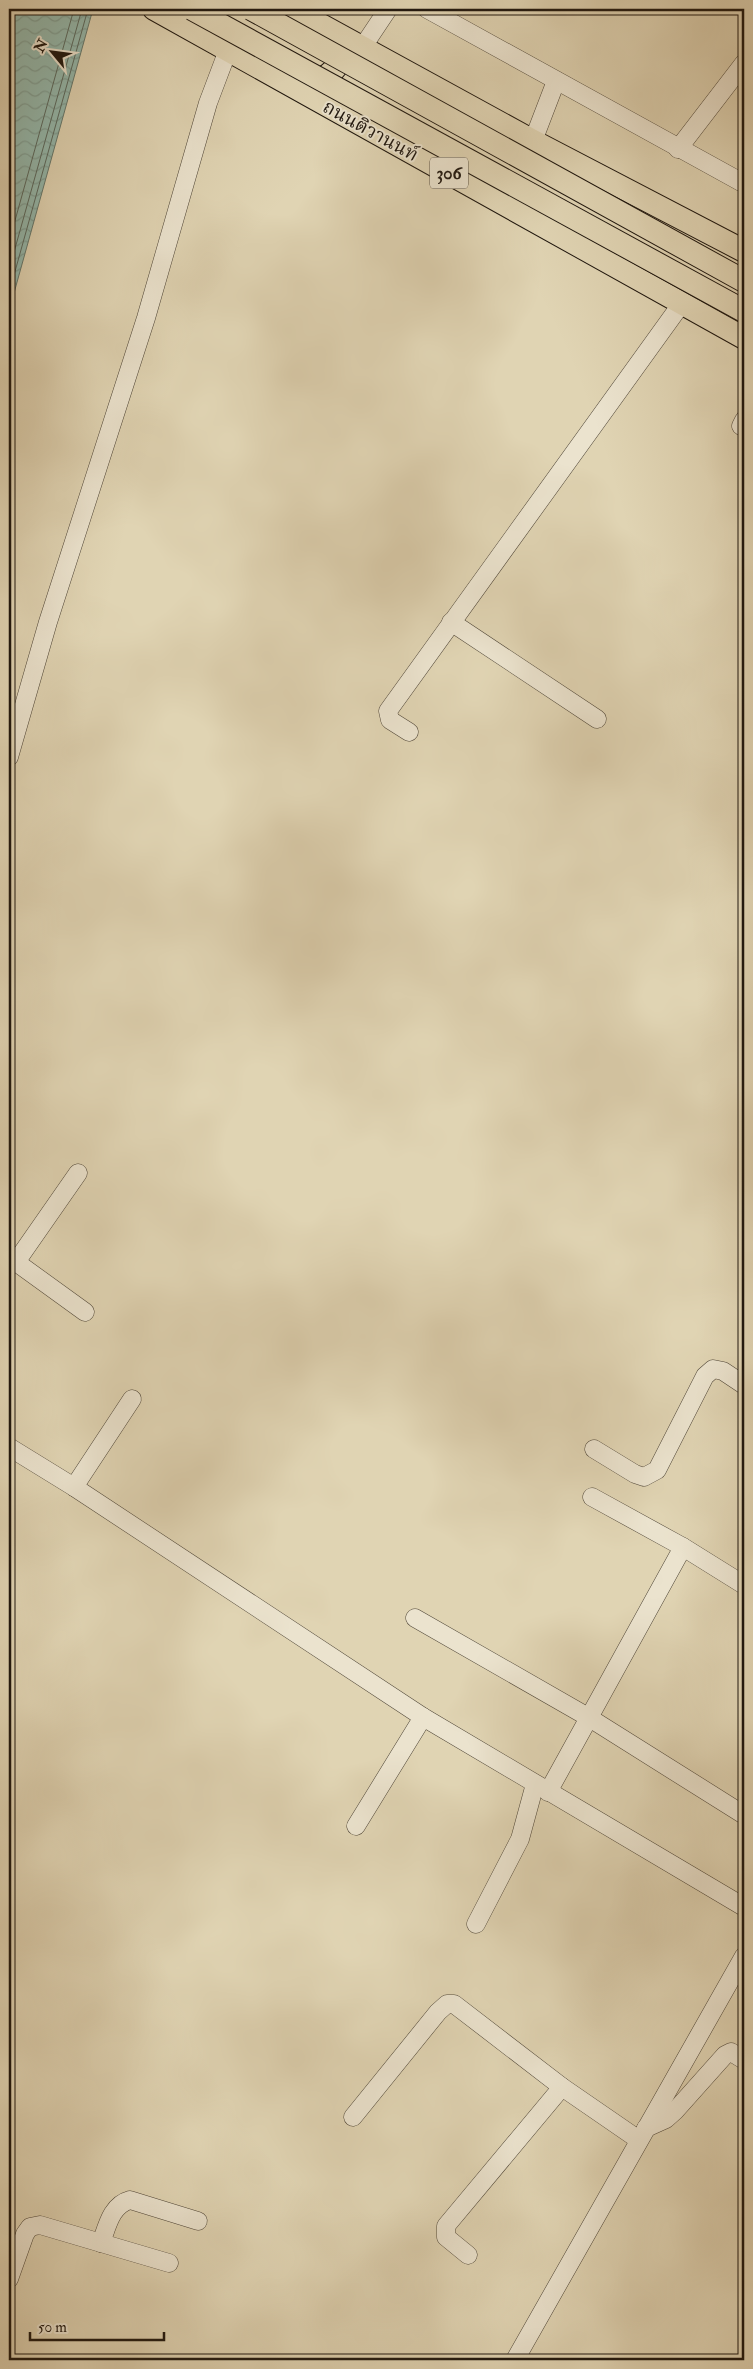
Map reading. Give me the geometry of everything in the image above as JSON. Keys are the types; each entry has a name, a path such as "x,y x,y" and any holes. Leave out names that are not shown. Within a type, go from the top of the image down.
{"main road":[{"name":"ถนนติวานนท์","path":"192,9 744,311"},
{"name":"306","path":"251,9 744,281"},
{"name":"306","path":"292,9 533,141 744,252"},
{"name":"ถนนติวานนท์","path":"163,12 744,338"},
{"name":"306","path":"287,83 316,83 325,79 334,70 340,50 339,43 321,24"}],"street":[{"path":"362,48 388,9"},
{"path":"427,9 741,182"},
{"path":"9,757 48,622 146,318 208,103 228,50"},
{"path":"678,149 744,63"},
{"path":"533,141 556,81"},
{"path":"409,732 390,720 388,711 682,304"},
{"path":"452,622 597,719"},
{"path":"78,1173 12,1260 85,1312"},
{"path":"594,1449 635,1474 644,1477 657,1470 705,1376 713,1369 723,1371 744,1385"},
{"path":"74,1487 132,1399"},
{"path":"9,1448 74,1487 423,1717 744,1908"},
{"path":"592,1497 684,1547 744,1585"},
{"path":"476,1924 520,1839 542,1788 588,1717 684,1547"},
{"path":"416,1618 588,1717 744,1815"},
{"path":"356,1826 423,1717"},
{"path":"515,2360 744,1956"},
{"path":"353,2117 438,2012 448,2004 454,2004 562,2087 642,2134"},
{"path":"642,2134 675,2111 725,2055 731,2052 744,2060"},
{"path":"468,2255 446,2237 446,2226 562,2087"},
{"path":"101,2243 114,2211 122,2202 130,2200 198,2221"},
{"path":"9,2279 25,2234 30,2227 40,2225 169,2263"}],"water":[{"path":"9,9 93,9 9,311"}]}
